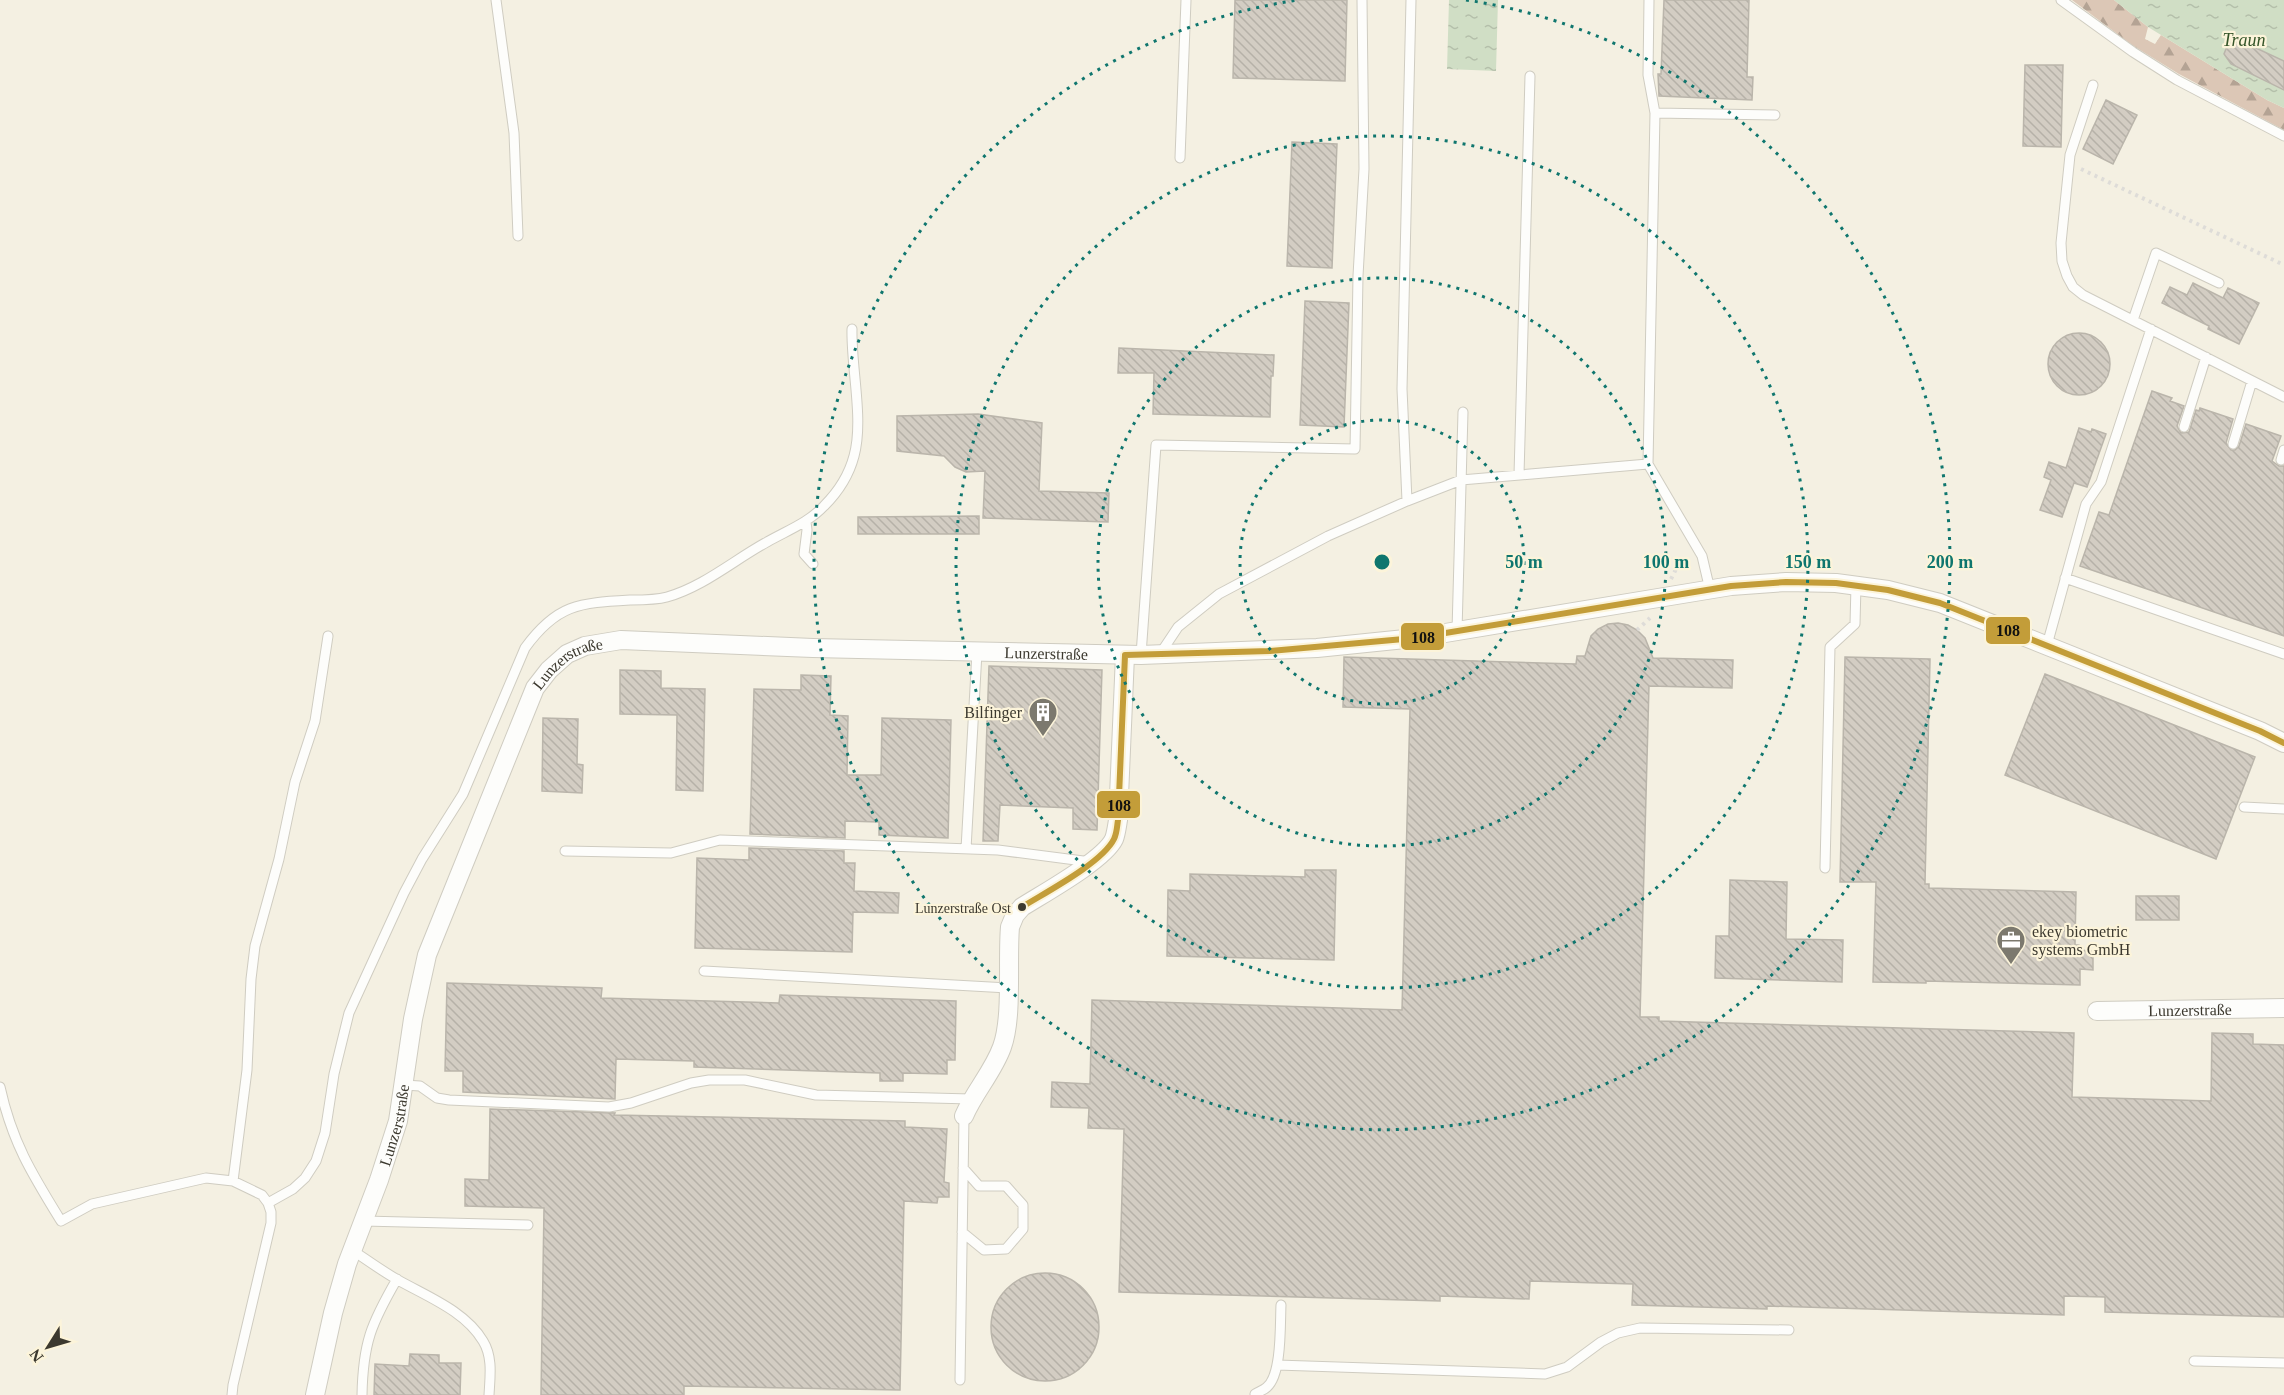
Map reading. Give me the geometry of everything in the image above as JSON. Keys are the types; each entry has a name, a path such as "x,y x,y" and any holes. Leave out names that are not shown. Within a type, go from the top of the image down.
{"street":[{"name":"Lunzerstraße","path":"315,1395 333,1312 352,1250 398,1121 413,1019 427,955 535,688 549,670 567,654 585,646 621,640 813,648 1133,655 1317,648 1457,631 1710,590 1786,582 1836,583 1888,590 1940,603 2284,742"},
{"path":"968,1108 1003,1046 1007,1028 1010,927 1015,915 1022,907 1091,862 1115,838 1133,655"},
{"name":"Lunzerstraße","path":"2097,1011 2284,1008"}],"lane":[{"path":"496,0 514,133 518,236"},
{"path":"1180,158 1186,0"},
{"path":"1133,655 1156,444 1355,449 1358,276 1364,169 1362,0"},
{"path":"1407,501 1402,389 1411,0"},
{"path":"1649,0 1648,75 1655,113 1648,464 1702,556 1710,590"},
{"path":"2061,0 2133,52 2177,80 2284,136"},
{"path":"1519,475 1530,76"},
{"path":"2093,85 2070,155 2061,243 2062,261 2073,286 2082,295 2284,396"},
{"path":"1655,113 1775,115"},
{"path":"2133,320 2156,253 2219,283"},
{"path":"268,1203 293,1189 305,1178 316,1161 325,1133 334,1074 349,1013 413,876 463,794 525,648 537,631 552,617 568,608 597,602 666,597 687,588 806,522 823,508 848,475 855,454 857,427 852,329"},
{"path":"2046,645 2086,504 2100,482 2151,330"},
{"path":"2184,427 2206,357"},
{"path":"2233,444 2252,381"},
{"path":"1457,631 1463,411"},
{"path":"2281,460 2284,450"},
{"path":"1160,655 1178,627 1220,594 1328,536 1407,501 1461,480 1648,464"},
{"path":"806,522 804,554 813,564"},
{"path":"2065,578 2284,654"},
{"path":"1825,868 1830,647 1855,624 1856,585"},
{"path":"233,1181 247,1070 251,979 255,946 279,859 295,782 315,721 328,636"},
{"path":"966,849 977,652"},
{"path":"2244,807 2284,809"},
{"path":"565,851 671,853 720,840 998,850 1091,862"},
{"path":"704,971 1008,988"},
{"path":"404,1085 420,1086 437,1098 449,1100 609,1107 631,1103 691,1083 709,1080 746,1080 816,1095 968,1108 963,1168 960,1380"},
{"path":"0,1087 16,1142 27,1165 61,1221 92,1204 206,1178 233,1181 262,1195 271,1212 271,1223 232,1395"},
{"path":"962,1232 984,1250 1006,1249 1023,1229 1023,1205 1006,1186 979,1186 963,1168"},
{"path":"363,1221 528,1224"},
{"path":"352,1250 397,1279 440,1302 469,1323 484,1342 491,1366 489,1395"},
{"path":"362,1395 367,1340 376,1315 397,1279"},
{"path":"1255,1394 1267,1387 1274,1378 1281,1305"},
{"path":"1277,1365 1545,1374 1567,1366 1618,1332 1640,1328 1789,1330"},
{"path":"2194,1361 2284,1363"}],"path":[{"path":"2069,163 2284,265"}],"green space":[{"path":"2072,0 2114,0 2148,27 2145,39 2155,44 2161,35 2284,108 2284,130 2179,74 2132,45"}],"water":[{"path":"1449,0 1498,0 1496,71 1447,69"},
{"name":"Traun","path":"2114,0 2284,0 2284,108 2267,100 2148,27"}],"building":[{"path":"1235,0 1347,0 1345,81 1233,78"},
{"path":"1664,0 1749,0 1747,77 1753,77 1752,100 1659,96 1658,74 1661,74"},
{"path":"2241,41 2284,61 2284,90 2231,64 2224,54 2228,44"},
{"path":"2025,65 2063,65 2061,147 2023,146"},
{"path":"2106,100 2137,115 2113,164 2083,149"},
{"path":"1292,142 1337,144 1332,268 1287,266"},
{"path":"2193,283 2223,298 2228,288 2259,303 2239,344 2162,303 2170,287 2187,295"},
{"path":"1305,301 1349,303 1344,427 1300,425"},
{"path":"2073,333 2085,333 2101,342 2108,352 2110,364 2108,376 2101,386 2085,395 2073,395 2062,390 2053,381 2048,370 2048,358 2053,347 2062,338"},
{"path":"1119,348 1274,355 1270,417 1153,414 1154,373 1118,373"},
{"path":"2152,391 2172,398 2170,401 2184,406 2177,426 2181,433 2189,432 2196,410 2199,411 2200,408 2233,419 2226,443 2231,450 2239,446 2246,424 2281,436 2272,461 2279,466 2284,466 2284,636 2080,566 2099,512 2109,515"},
{"path":"978,414 1042,423 1039,491 1109,493 1108,522 983,518 985,471 966,472 955,467 944,456 897,451 897,416"},
{"path":"2079,428 2091,432 2092,429 2106,434 2087,487 2074,483 2062,517 2040,510 2051,480 2044,477 2049,462 2066,468"},
{"path":"979,516 979,534 858,534 858,517"},
{"path":"1618,623 1637,630 1645,638 1653,658 1733,660 1732,688 1649,686 1640,1017 1659,1017 1659,1021 2074,1033 2072,1097 2211,1101 2212,1033 2253,1034 2253,1044 2284,1045 2284,1317 2105,1312 2105,1297 2064,1296 2064,1315 1767,1306 1767,1309 1632,1305 1633,1284 1530,1281 1529,1299 1440,1296 1440,1301 1119,1292 1124,1129 1088,1128 1089,1108 1051,1107 1052,1082 1090,1084 1092,1000 1402,1010 1410,709 1343,707 1344,657 1576,664 1577,656 1585,656 1591,636 1598,629 1608,624"},
{"path":"1845,657 1930,659 1925,884 1929,884 1929,888 2076,892 2075,945 2079,945 2079,950 2093,951 2093,970 2080,969 2080,985 1873,982 1876,882 1840,882"},
{"name":"Bilfinger","path":"989,666 1102,670 1097,830 1073,829 1073,808 1000,805 998,841 983,841"},
{"path":"620,670 661,671 661,688 705,689 703,791 676,790 677,715 620,714"},
{"path":"2045,674 2255,757 2216,859 2005,775"},
{"path":"801,675 831,676 830,715 848,716 847,775 881,775 882,718 951,720 948,838 879,835 879,822 845,821 845,838 750,834 754,689 801,690"},
{"path":"543,718 578,719 577,764 583,765 582,793 542,791"},
{"path":"749,848 844,851 844,863 855,863 854,891 899,893 898,913 853,912 852,952 695,948 697,858 749,860"},
{"path":"1305,870 1336,870 1334,960 1167,956 1168,890 1190,891 1190,874 1305,877"},
{"path":"1730,880 1787,882 1786,939 1843,940 1842,982 1715,978 1716,936 1729,936"},
{"path":"2136,896 2179,896 2179,920 2136,920"},
{"path":"447,983 602,988 601,998 779,1003 780,995 956,1001 955,1060 947,1060 947,1074 903,1073 903,1081 880,1081 880,1073 694,1067 694,1061 616,1059 615,1099 463,1092 463,1071 445,1071"},
{"path":"490,1109 615,1113 614,1115 905,1121 905,1127 947,1129 944,1182 949,1183 949,1197 938,1197 937,1203 904,1201 900,1390 684,1386 684,1395 541,1395 544,1208 465,1206 465,1179 489,1180"},
{"path":"1045,1273 1066,1277 1083,1289 1095,1306 1099,1327 1095,1348 1083,1365 1066,1377 1045,1381 1024,1377 1007,1365 995,1348 991,1327 995,1306 1007,1289 1024,1277"},
{"path":"410,1354 439,1355 439,1363 461,1363 460,1395 374,1395 375,1364 409,1366"}],"transit line":[{"name":"108","path":"1125,655 1270,651 1415,638 1731,586 1786,582 1836,583 1888,590 1940,603 2260,731 2284,743"},
{"name":"108","path":"1022,907 1098,858 1115,837 1118,820 1125,655"}],"place":[{"name":"Bilfinger","path":"1043,738"},
{"name":"Lunzerstraße Ost","path":"1022,907"},
{"name":"ekey biometric systems GmbH","path":"2011,966"}]}
